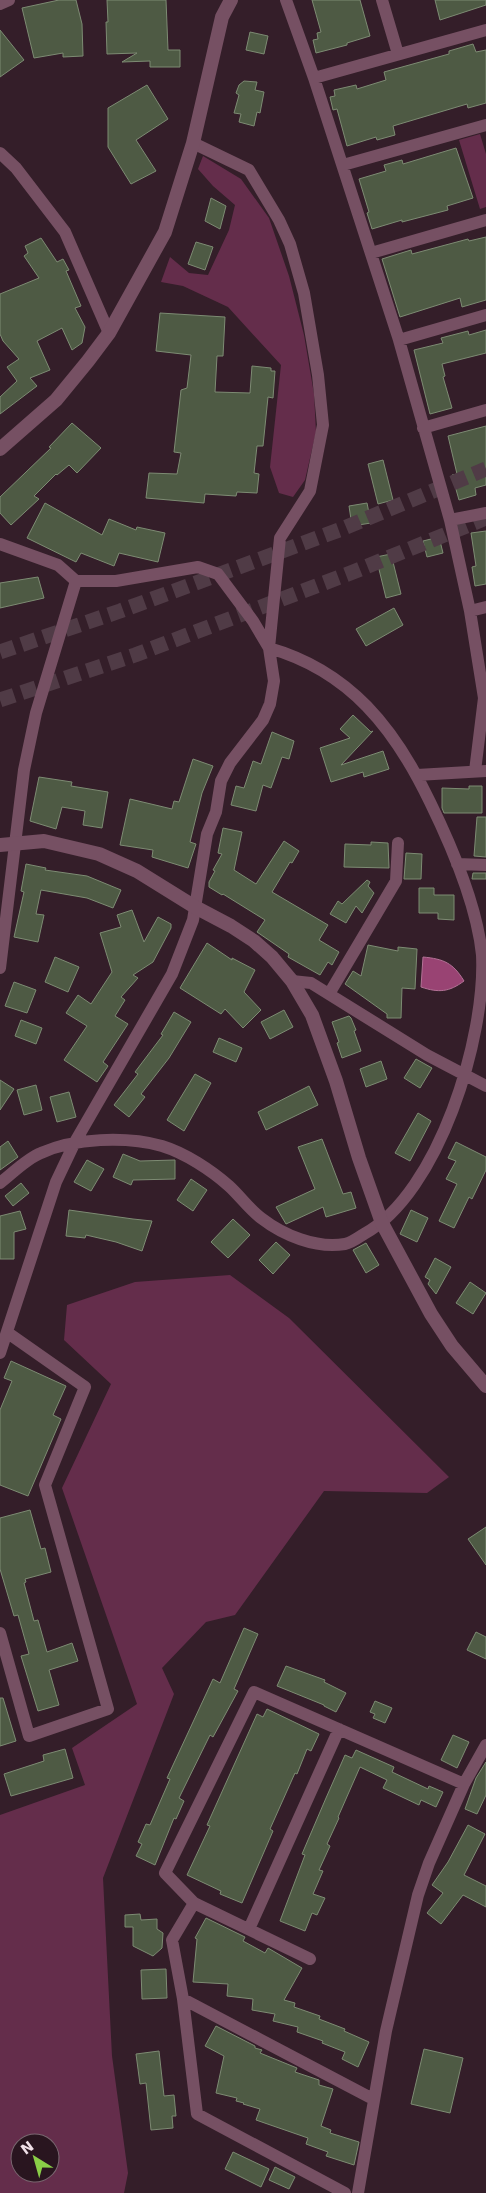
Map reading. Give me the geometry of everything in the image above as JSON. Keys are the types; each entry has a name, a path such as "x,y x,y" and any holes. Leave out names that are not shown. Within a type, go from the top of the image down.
{"street":[{"path":"0,4 9,0"},
{"path":"0,448 56,400 109,333 165,232 193,143 222,17 232,0"},
{"path":"286,0 314,78 400,340 450,520 470,611 485,698 480,771 417,775"},
{"path":"382,0 398,54"},
{"path":"314,78 486,30"},
{"path":"342,165 486,125"},
{"path":"0,1353 8,1334 56,1182 75,1142 172,974 193,920 207,834 216,812 221,780 230,763 263,720 270,704 274,681 269,648 280,538 310,492 323,425 318,375 304,293 290,244 279,220 249,170 193,143"},
{"path":"0,152 16,168 65,232 109,333"},
{"path":"371,253 486,220"},
{"path":"400,340 486,315"},
{"path":"423,428 486,410"},
{"path":"450,520 486,513"},
{"path":"0,544 58,565 76,580 116,582 198,567 218,574 253,621 269,648 294,656 354,693 390,730 417,775 450,844 467,891 484,954 482,996 476,1038 467,1075 436,1150 408,1194 382,1223 346,1244 320,1244 288,1235 260,1218 228,1185 188,1158 162,1146 117,1140 75,1142 39,1154 0,1183"},
{"path":"0,968 6,935 14,844 24,770 36,713 76,580"},
{"path":"470,611 486,607"},
{"path":"0,845 44,841 99,854 137,871 195,907 213,915 254,941 272,957 292,981 312,1015 336,1081 359,1158 382,1223 431,1314 452,1346 486,1386"},
{"path":"329,994 396,881 398,843"},
{"path":"457,864 486,865"},
{"path":"292,981 311,983 427,1055 486,1086"},
{"path":"0,1633 30,1736 108,1709 45,1485 85,1387 8,1334"},
{"path":"310,1958 194,1902 165,1873 254,1692 464,1784"},
{"path":"249,1929 340,1729"},
{"path":"358,2193 386,2031 418,1894 429,1863 464,1784 486,1745"},
{"path":"194,1902 172,1940 183,1999 197,2114 345,2193"},
{"path":"183,1999 373,2099"}],"shaded area":[{"path":"480,134 486,154 486,207 480,209 459,140"},
{"path":"203,156 241,179 269,218 289,276 304,335 314,394 316,432 305,480 293,497 279,493 270,467 281,365 228,307 183,286 161,282 170,257 189,273 208,275 229,230 235,205 213,186 198,169"},
{"path":"423,957 447,963 456,970 464,981 449,989 439,991 421,987"},
{"path":"230,1275 289,1318 449,1477 427,1493 324,1491 235,1615 206,1622 162,1668 174,1694 103,1878 112,2056 128,2173 124,2193 0,2193 0,1815 85,1785 72,1748 137,1704 62,1488 111,1384 64,1340 67,1305 135,1282"}],"building":[{"path":"59,0 76,0 82,24 83,56 63,57 63,53 34,58 22,8"},
{"path":"107,0 166,0 168,50 180,50 180,67 150,67 150,61 122,62 137,53 107,54"},
{"path":"312,0 360,0 370,36 347,43 347,45 316,53 313,40 318,39 317,33 321,32"},
{"path":"435,0 486,0 486,5 440,20"},
{"path":"0,30 24,60 0,77"},
{"path":"250,32 268,36 264,54 246,50"},
{"path":"473,44 476,52 486,50 486,103 468,108 467,104 393,126 395,135 377,140 376,137 347,146 337,109 333,110 330,97 335,96 334,90 356,85 357,89 386,80 384,72 449,54 449,51"},
{"path":"244,81 257,82 255,90 264,92 260,113 257,112 254,126 239,122 241,114 234,113 239,95 236,93 239,85"},
{"path":"147,85 168,119 136,140 156,171 131,184 108,147 108,108"},
{"path":"456,148 473,198 447,206 448,210 372,229 359,179 386,171 384,165 402,160 403,164"},
{"path":"211,198 226,206 220,229 205,221"},
{"path":"486,237 486,300 462,307 460,298 400,317 382,259 411,250 412,254 468,239 469,241"},
{"path":"41,238 57,262 63,259 69,270 66,271 81,306 75,308 85,327 82,343 72,350 62,328 37,341 50,370 30,378 37,386 0,414 0,397 17,381 7,367 19,359 3,341 0,334 0,294 39,278 24,256 28,253 25,246"},
{"path":"196,242 213,247 205,270 188,264"},
{"path":"160,313 225,317 223,356 217,356 215,392 250,393 252,366 271,368 271,371 275,371 273,398 268,397 263,446 257,446 254,473 259,474 257,493 237,492 236,496 205,494 204,503 146,498 149,473 177,474 181,453 174,452 181,390 187,388 191,355 156,351"},
{"path":"486,330 486,353 442,364 445,376 443,377 452,408 430,414 414,350 443,343 441,338 468,331 469,335"},
{"path":"72,423 101,448 77,473 69,465 56,474 34,496 39,499 11,525 0,513 0,497 51,448 49,447"},
{"path":"486,426 486,485 475,488 476,495 459,500 452,475 457,474 448,436"},
{"path":"383,460 393,500 378,504 368,464"},
{"path":"45,503 102,535 109,519 136,530 137,527 165,533 158,562 119,553 114,566 81,553 76,562 27,538"},
{"path":"367,503 371,523 352,526 349,506"},
{"path":"486,531 486,584 475,586 472,567 476,566 471,533"},
{"path":"439,537 443,553 427,557 423,541"},
{"path":"391,554 401,594 386,598 376,557"},
{"path":"38,577 44,598 0,608 0,583"},
{"path":"394,608 403,625 366,646 356,629"},
{"path":"353,715 371,732 373,731 341,765 383,751 389,769 364,777 363,772 331,782 320,748 350,738 340,729"},
{"path":"272,732 294,741 289,759 282,757 271,788 263,785 256,811 231,805 236,786 244,788 253,761 261,764"},
{"path":"193,759 213,766 202,793 190,842 196,844 188,868 152,857 153,850 120,845 130,799 172,809 174,801 179,802"},
{"path":"39,777 72,782 71,786 108,792 102,828 83,825 85,811 62,807 56,829 30,821"},
{"path":"469,786 482,786 482,813 444,813 442,808 442,788 469,789"},
{"path":"477,817 486,817 486,857 474,856"},
{"path":"223,828 242,832 234,870 256,884 284,841 299,851 272,892 328,925 319,940 339,952 332,965 328,962 320,975 288,957 289,954 257,932 265,920 209,887 209,882 215,871 213,870 222,854 218,853"},
{"path":"371,842 388,843 389,868 344,867 345,844 371,845"},
{"path":"406,853 422,854 421,879 404,879"},
{"path":"26,864 46,868 45,870 87,876 121,890 113,908 87,898 41,890 36,914 44,915 38,942 14,937 24,892 21,891"},
{"path":"473,873 486,873 486,879 472,879"},
{"path":"367,880 370,882 368,886 374,893 362,913 356,906 346,923 330,914 338,901 342,904"},
{"path":"419,888 434,888 434,895 454,895 454,920 438,919 438,913 419,913"},
{"path":"132,910 144,942 158,917 171,924 171,928 153,962 133,975 138,978 121,997 125,1000 115,1016 128,1024 103,1062 108,1066 97,1082 64,1060 87,1026 66,1013 78,995 91,1004 112,972 100,933 121,927 117,915"},
{"path":"207,943 232,960 232,958 255,970 244,992 261,1010 243,1028 225,1009 221,1014 180,988"},
{"path":"368,945 398,951 398,947 417,949 415,989 402,988 401,1018 387,1018 387,1014 345,984 353,971 361,976"},
{"path":"55,957 79,967 68,992 45,982"},
{"path":"14,982 36,990 27,1013 5,1006"},
{"path":"284,1010 293,1027 270,1039 261,1022"},
{"path":"174,1012 191,1022 169,1058 141,1094 145,1097 129,1117 114,1105 138,1074 135,1072 163,1035 161,1034"},
{"path":"349,1016 356,1030 354,1031 361,1051 342,1058 332,1022"},
{"path":"21,1020 42,1028 36,1044 15,1036"},
{"path":"219,1038 242,1048 236,1062 213,1052"},
{"path":"416,1059 432,1068 420,1088 404,1078"},
{"path":"381,1061 387,1079 366,1087 360,1069"},
{"path":"195,1074 211,1083 184,1131 167,1120"},
{"path":"0,1080 14,1089 0,1110"},
{"path":"36,1085 42,1110 24,1115 17,1090"},
{"path":"309,1086 318,1105 266,1130 258,1112"},
{"path":"69,1092 76,1117 57,1122 50,1097"},
{"path":"418,1113 431,1121 410,1161 395,1153"},
{"path":"322,1139 343,1194 351,1192 356,1208 326,1217 323,1207 286,1224 276,1207 315,1189 298,1147"},
{"path":"8,1141 18,1157 0,1170 0,1147"},
{"path":"456,1142 486,1157 486,1170 472,1199 469,1197 454,1228 439,1221 457,1184 446,1179 456,1161 448,1158"},
{"path":"123,1154 140,1161 175,1160 175,1179 133,1180 131,1185 113,1177"},
{"path":"87,1160 104,1169 91,1191 74,1182"},
{"path":"191,1179 207,1190 193,1211 177,1200"},
{"path":"21,1183 29,1193 13,1206 5,1196"},
{"path":"69,1210 152,1221 142,1251 116,1242 86,1235 85,1238 66,1236"},
{"path":"411,1210 428,1218 417,1242 400,1234"},
{"path":"20,1211 26,1229 14,1232 14,1259 0,1259 0,1216"},
{"path":"233,1219 250,1235 228,1258 211,1242"},
{"path":"276,1242 290,1255 273,1274 259,1260"},
{"path":"366,1243 379,1265 366,1273 353,1250"},
{"path":"435,1258 451,1267 436,1294 428,1284 430,1280 425,1277"},
{"path":"470,1282 486,1293 473,1314 456,1303"},
{"path":"11,1361 66,1386 53,1415 61,1419 28,1496 0,1485 0,1410 12,1381 4,1378"},
{"path":"30,1510 41,1549 45,1548 51,1572 25,1579 26,1582 24,1583 34,1621 38,1620 47,1652 72,1643 78,1661 49,1670 59,1705 38,1711 21,1656 29,1654 18,1615 14,1616 0,1569 0,1518"},
{"path":"486,1527 486,1565 468,1539"},
{"path":"244,1628 258,1634 234,1689 238,1691 213,1737 210,1735 179,1798 184,1801 176,1819 174,1818 155,1865 136,1856 142,1844 138,1842 146,1824 150,1825 170,1779 167,1778 213,1679 220,1683"},
{"path":"476,1632 486,1637 486,1659 467,1650"},
{"path":"286,1666 325,1680 324,1682 346,1693 336,1712 324,1705 277,1686"},
{"path":"0,1698 3,1698 16,1741 0,1746"},
{"path":"375,1701 392,1708 385,1723 373,1718 375,1714 370,1712"},
{"path":"267,1709 319,1734 311,1751 307,1749 297,1774 295,1773 270,1829 273,1831 242,1903 220,1894 221,1891 187,1875 210,1826 207,1825 257,1714 263,1717"},
{"path":"453,1735 469,1742 457,1768 441,1760"},
{"path":"65,1749 73,1778 11,1796 4,1774 44,1761 43,1755"},
{"path":"356,1750 394,1767 392,1772 428,1789 429,1786 443,1792 436,1807 421,1800 419,1805 383,1788 387,1780 360,1767 327,1844 330,1846 319,1870 323,1871 313,1894 325,1898 317,1915 312,1913 305,1931 280,1921 305,1855 302,1854 345,1755 352,1758"},
{"path":"486,1762 486,1795 477,1814 465,1809 476,1778"},
{"path":"468,1825 485,1834 464,1875 486,1886 486,1907 463,1895 441,1924 427,1913 443,1893 432,1885 448,1862"},
{"path":"140,1914 141,1920 157,1919 157,1929 163,1933 162,1948 153,1956 133,1946 133,1927 125,1927 125,1915"},
{"path":"206,1918 245,1937 243,1941 265,1953 268,1948 302,1968 284,2000 295,2003 294,2007 320,2016 319,2019 345,2029 344,2031 369,2042 358,2067 342,2059 345,2052 322,2043 323,2041 297,2032 298,2027 273,2021 275,2014 252,2010 253,1999 227,1996 228,1984 193,1982 197,1939 195,1938"},
{"path":"166,1969 167,1998 142,1999 141,1970"},
{"path":"216,2026 262,2050 260,2053 297,2068 295,2072 319,2080 319,2085 333,2089 321,2126 331,2130 330,2133 359,2142 354,2165 326,2156 328,2152 306,2144 308,2138 256,2120 260,2109 236,2101 237,2098 216,2093 224,2056 205,2046"},
{"path":"424,2049 463,2058 450,2113 411,2104"},
{"path":"159,2051 164,2096 174,2095 176,2116 172,2116 173,2128 151,2130 146,2083 140,2084 136,2054"},
{"path":"233,2152 269,2169 261,2187 225,2169"},
{"path":"275,2167 295,2177 289,2189 269,2180"}],"tunnel":[{"path":"0,652 120,611 339,530 486,469"},
{"path":"0,700 135,655 353,572 486,518"}]}
